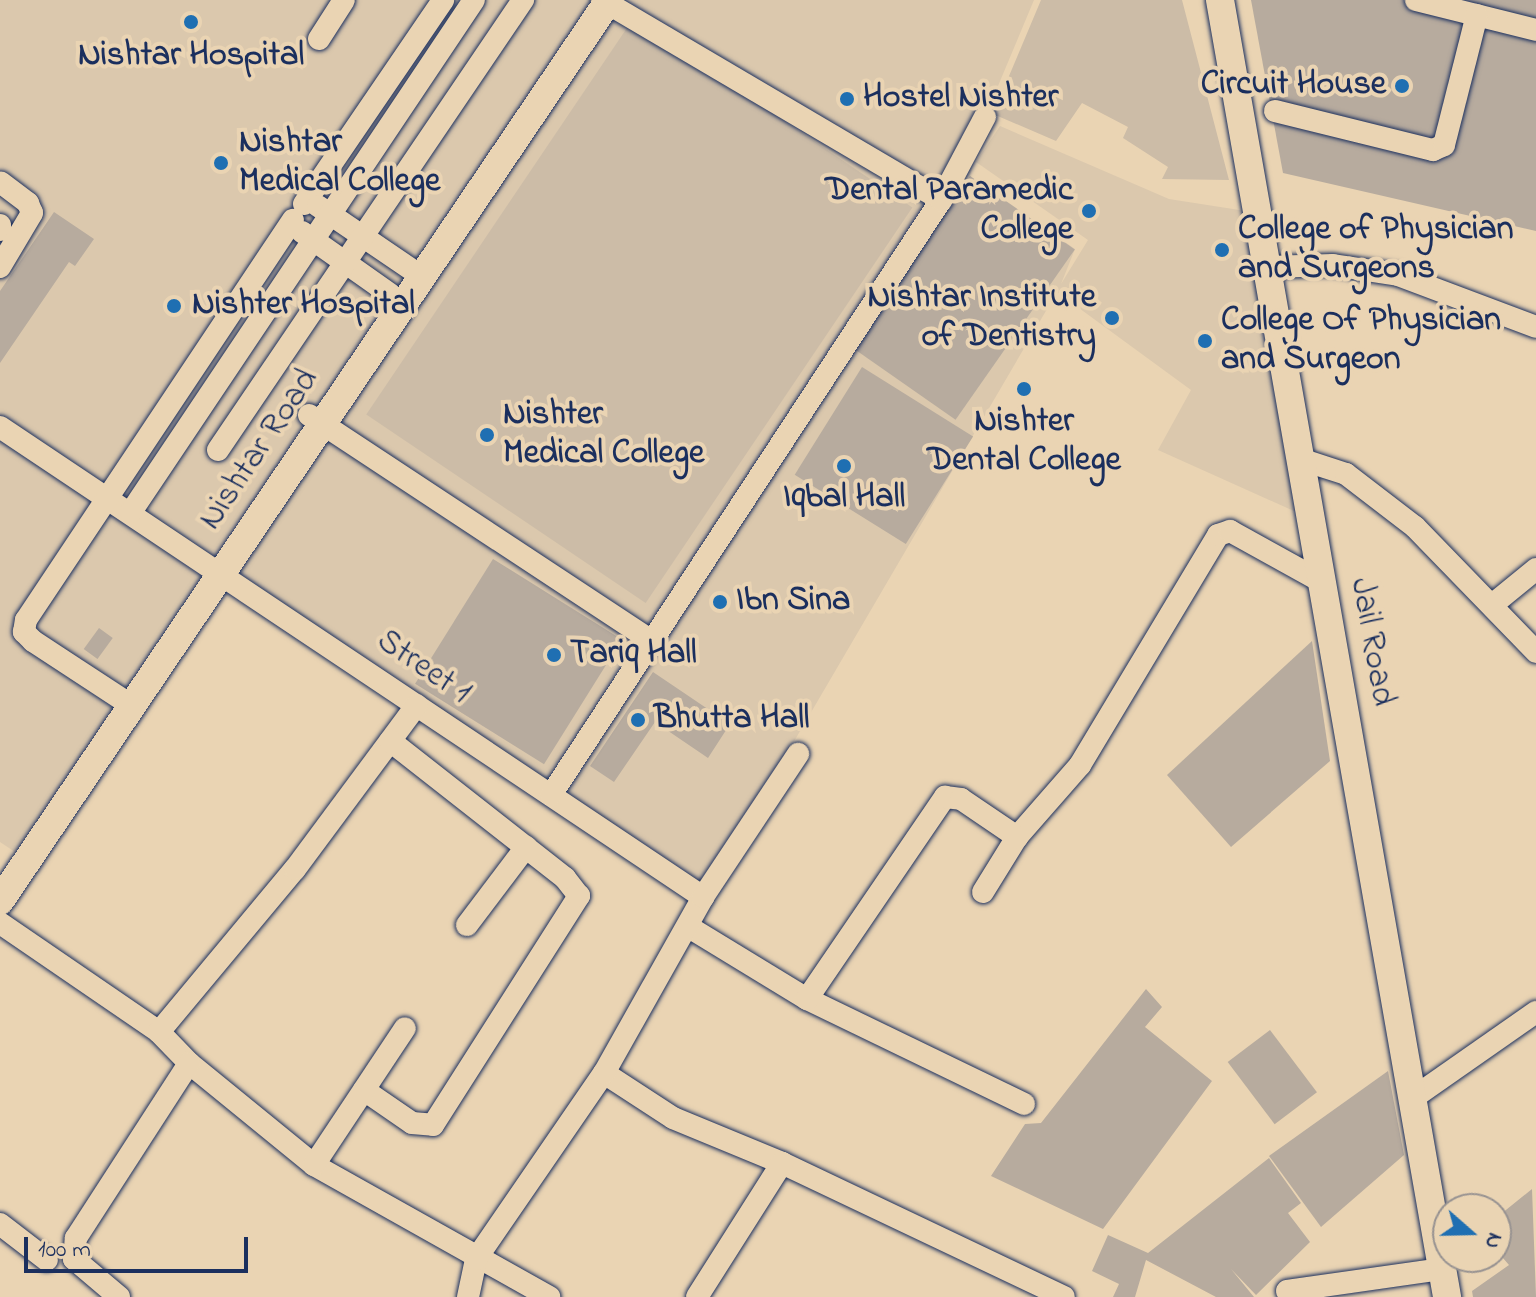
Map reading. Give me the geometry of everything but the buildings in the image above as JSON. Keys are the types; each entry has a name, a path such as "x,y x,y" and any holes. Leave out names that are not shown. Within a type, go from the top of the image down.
{"main road":[{"name":"Jail Road","path":"1220,0 1445,1283"},
{"name":"Nishtar Road","path":"0,901 214,569 413,272 602,1"},
{"name":"Nishtar Road","path":"316,419 390,294 413,272"},
{"name":"Nishtar Road","path":"0,876 120,698 214,569"}],"street":[{"path":"319,39 344,0"},
{"path":"120,698 24,632 26,620 106,496 443,0"},
{"path":"131,512 474,0"},
{"path":"218,450 523,0"},
{"path":"1416,0 1536,30"},
{"path":"602,1 941,200"},
{"path":"1275,111 1433,150 1444,145 1477,15"},
{"path":"551,795 941,200 985,117"},
{"path":"0,267 32,213 28,203 1,183"},
{"path":"299,212 330,214 413,272"},
{"path":"299,212 313,239 390,294"},
{"path":"1269,267 1333,265 1398,275 1536,327"},
{"path":"316,419 650,640"},
{"name":"Street 1","path":"0,427 703,897"},
{"path":"1303,460 1346,474 1375,495 1492,605 1536,652"},
{"path":"983,892 1017,837 1080,765 1218,535 1230,531 1324,583"},
{"path":"1492,605 1536,569"},
{"path":"159,1032 286,881 417,705"},
{"path":"364,1090 412,1123 427,1126 437,1120 579,896 526,847 390,741"},
{"path":"468,1297 476,1259 604,1073 689,927 703,897 798,754"},
{"path":"807,999 945,797 961,799 1017,837"},
{"path":"467,925 526,847"},
{"path":"0,923 159,1032 189,1063 314,1165 476,1259 549,1297"},
{"path":"689,927 807,999 1024,1104"},
{"path":"1413,1098 1536,1012"},
{"path":"314,1165 405,1028"},
{"path":"119,1297 74,1259 76,1238 189,1063"},
{"path":"604,1073 673,1118 782,1163 1064,1297"},
{"path":"697,1297 782,1163"},
{"path":"0,1224 47,1260"},
{"path":"1287,1291 1445,1283"}],"shaded area":[{"name":"Nishter Medical College","path":"0,0 1034,0 985,117 970,176 1075,249 1061,284 1088,240 976,162 1000,126 1169,199 1265,214 1314,520 1158,450 1191,390 1057,292 703,897 208,578 21,856 0,842"},
{"path":"1041,0 1182,0 1229,180 1162,179 1168,167 1123,138 1128,127 1082,103 1056,141 993,114"},
{"path":"633,19 912,207 646,603 366,414"}],"place":[{"name":"Nishtar Hospital","path":"191,22"},
{"name":"Circuit House","path":"1402,86"},
{"name":"Hostel Nishter","path":"847,99"},
{"name":"Nishtar Medical College","path":"221,163"},
{"name":"Dental Paramedic College","path":"1089,211"},
{"name":"College of Physician and Surgeons","path":"1222,250"},
{"name":"Nishter Hospital","path":"174,306"},
{"name":"Nishtar Institute of Dentistry","path":"1112,318"},
{"name":"College Of Physician and Surgeon","path":"1205,341"},
{"name":"Nishter Dental College","path":"1024,389"},
{"name":"Nishter Medical College","path":"487,435"},
{"name":"Iqbal Hall","path":"844,466"},
{"name":"Ibn Sina","path":"720,602"},
{"name":"Tariq Hall","path":"554,655"},
{"name":"Bhutta Hall","path":"638,720"}]}
